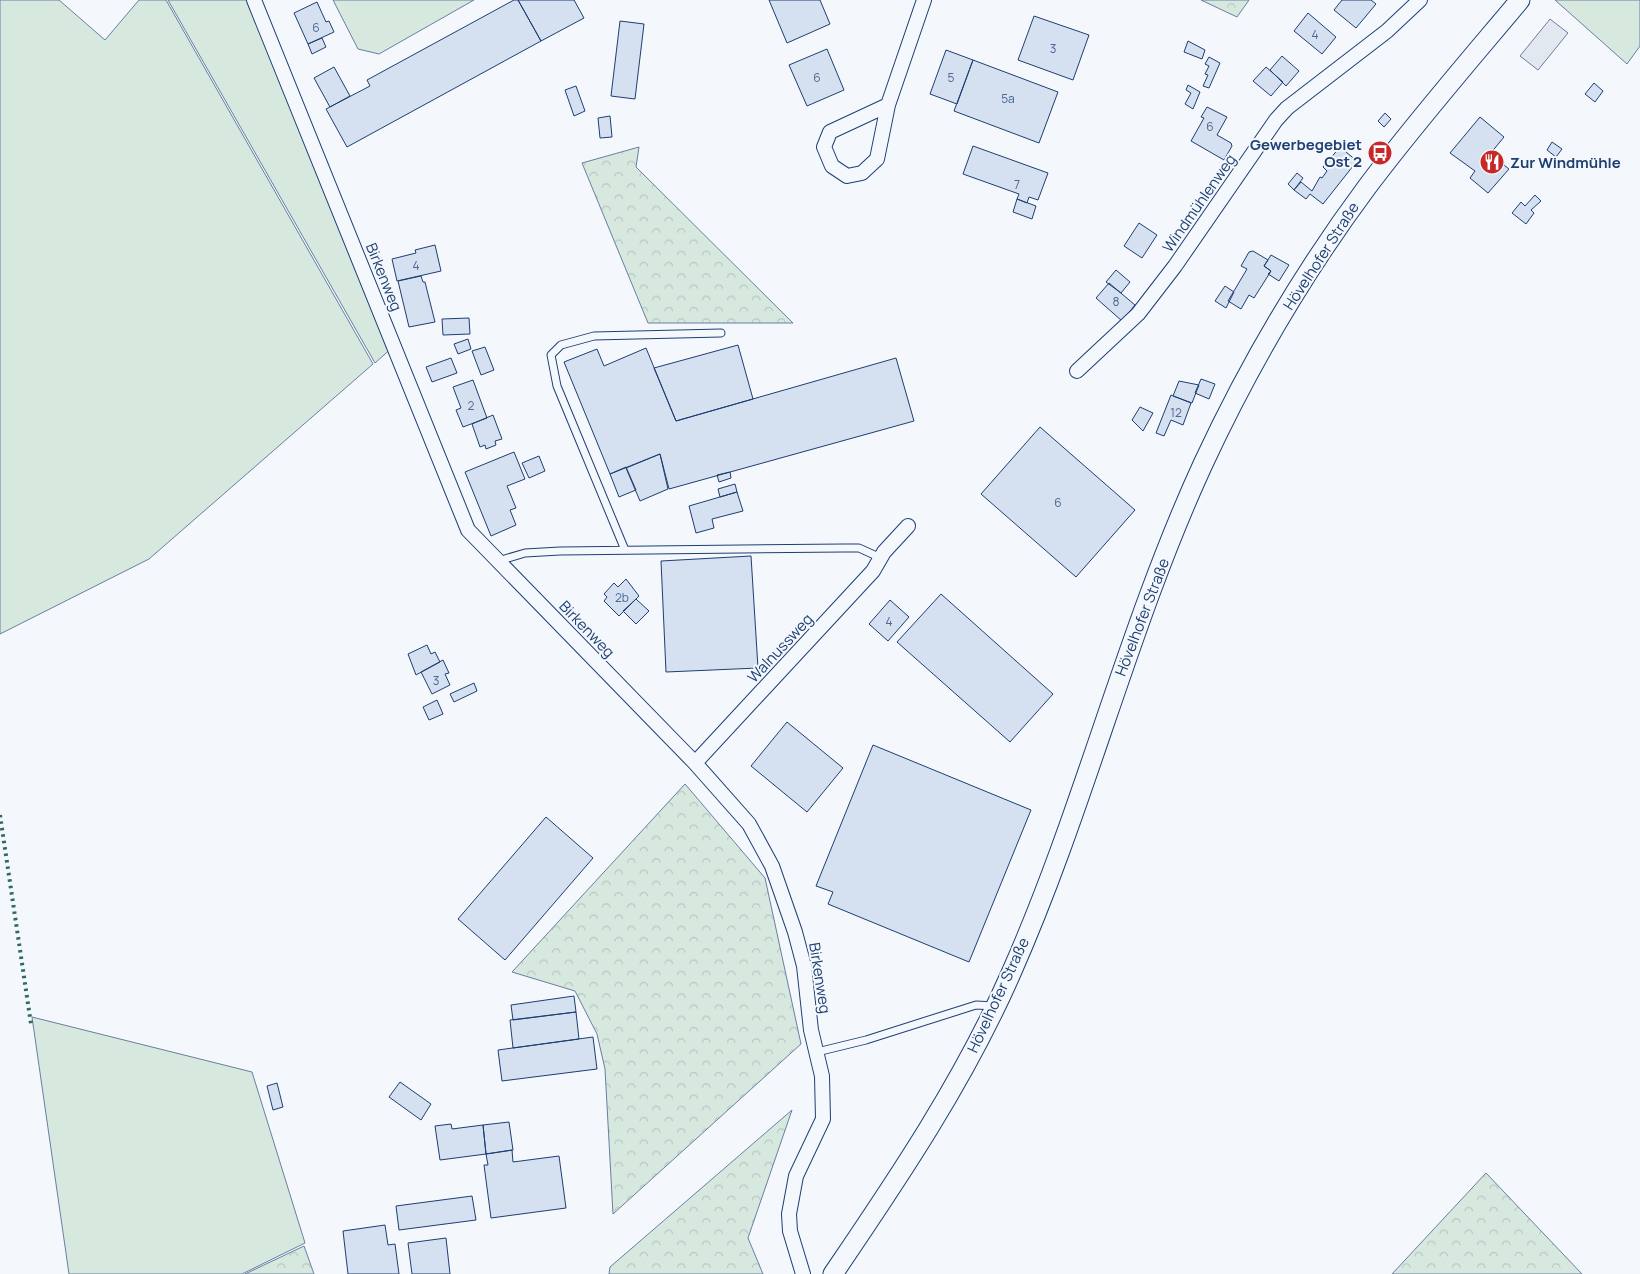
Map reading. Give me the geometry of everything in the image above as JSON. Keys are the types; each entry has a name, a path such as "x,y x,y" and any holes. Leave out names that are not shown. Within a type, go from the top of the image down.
{"main road":[{"name":"Hövelhofer Straße","path":"833,1274 911,1156 996,1006 1065,840 1129,650 1176,527 1230,410 1292,298 1359,198 1405,138 1520,0"}],"street":[{"name":"Birkenweg","path":"254,0 468,530 695,763 750,824 772,866 802,958 811,1030 822,1076 825,1107 818,1134 796,1176 789,1214 790,1232 803,1274"},
{"path":"888,105 830,132 824,147 832,166 847,176 862,173 877,159 888,105 924,0"},
{"name":"Windmühlenweg","path":"1077,371 1138,314 1175,266 1276,120 1287,108 1387,31 1420,0"},
{"path":"882,555 908,526"},
{"name":"Walnussweg","path":"695,763 873,571 882,555"}],"lane":[{"path":"626,550 557,386 551,355 561,345 594,336 721,333"},
{"path":"498,562 525,553 626,550 858,548 882,555"},
{"path":"817,1052 866,1040 976,1005 996,1006"}],"green space":[{"path":"0,0 59,0 105,40 139,0 166,0 373,364 149,559 0,634"},
{"path":"168,0 249,0 394,346 375,363"},
{"path":"333,0 474,0 379,54 358,49"},
{"path":"1201,0 1249,0 1237,17"},
{"path":"1555,0 1640,0 1640,46 1627,64"},
{"path":"639,147 636,167 793,323 648,323 582,163"},
{"path":"685,784 765,878 801,1044 613,1214 605,1069 597,1034 575,991 512,972"},
{"path":"32,1017 252,1072 305,1243 242,1274 69,1274"},
{"path":"792,1110 748,1238 763,1274 609,1274 610,1267"},
{"path":"1486,1173 1582,1274 1392,1274"},
{"path":"304,1246 314,1274 245,1274"}],"shaded area":[{"path":"1550,19 1568,33 1538,70 1520,56"}],"building":[{"path":"514,0 518,0 541,41 347,147 326,109 370,86 367,80"},
{"path":"518,0 574,0 584,18 541,41"},
{"path":"769,0 820,0 830,24 787,43"},
{"path":"1342,0 1371,0 1376,4 1356,28 1334,10"},
{"path":"317,2 326,22 329,21 334,32 308,44 294,13"},
{"path":"1308,13 1336,37 1322,54 1294,31"},
{"path":"1034,16 1089,35 1073,80 1018,60"},
{"path":"620,21 644,24 635,99 611,96"},
{"path":"322,38 326,47 312,54 308,44"},
{"path":"1188,41 1205,50 1202,59 1184,52"},
{"path":"827,49 844,90 807,106 789,65"},
{"path":"946,50 973,60 957,104 930,94"},
{"path":"1282,56 1299,71 1286,86 1270,70"},
{"path":"1209,57 1220,63 1209,88 1203,86 1208,75 1205,74 1209,66 1205,64"},
{"path":"973,60 1058,92 1039,143 954,111"},
{"path":"334,67 350,96 330,107 314,78"},
{"path":"1266,67 1283,82 1271,96 1253,81"},
{"path":"1594,83 1603,91 1595,102 1585,94"},
{"path":"1188,85 1200,92 1193,109 1185,104 1191,93 1186,90"},
{"path":"576,86 585,111 574,116 565,90"},
{"path":"1207,107 1227,117 1217,135 1231,143 1232,146 1224,160 1191,141 1204,118 1201,117"},
{"path":"1385,113 1391,119 1384,127 1378,121"},
{"path":"610,116 612,137 600,138 598,118"},
{"path":"1480,117 1504,137 1490,154 1509,169 1488,193 1470,178 1475,171 1450,153"},
{"path":"1552,142 1562,149 1556,157 1547,150"},
{"path":"973,146 1048,173 1038,200 1029,197 1027,203 1017,199 1019,194 963,174"},
{"path":"1340,147 1357,161 1323,204 1310,194 1306,199 1294,190 1301,182 1312,191 1320,177 1322,178 1327,171 1323,167"},
{"path":"1297,173 1303,178 1294,190 1288,184"},
{"path":"1535,195 1541,201 1531,210 1534,213 1526,224 1512,213 1521,202 1525,206"},
{"path":"1017,199 1036,206 1032,219 1013,212"},
{"path":"1139,223 1157,235 1142,258 1124,246"},
{"path":"435,245 441,271 397,281 392,259 416,253 415,250"},
{"path":"1253,251 1268,260 1264,266 1271,271 1254,298 1249,295 1241,309 1228,301 1247,269 1241,266 1249,252"},
{"path":"1271,255 1289,265 1279,281 1268,274 1271,271 1264,266"},
{"path":"1116,270 1130,282 1121,293 1106,282"},
{"path":"421,276 423,282 425,282 435,322 409,327 398,281"},
{"path":"1109,283 1135,305 1122,321 1096,298"},
{"path":"1225,286 1234,292 1226,308 1215,301"},
{"path":"469,318 470,334 443,335 442,319"},
{"path":"468,339 471,349 458,354 454,344"},
{"path":"738,345 753,399 676,421 654,368"},
{"path":"485,347 494,370 481,375 472,351"},
{"path":"646,348 676,421 896,358 914,421 669,489 660,454 610,474 564,362 597,349 604,366"},
{"path":"451,358 457,373 432,382 426,367"},
{"path":"1201,379 1215,384 1209,399 1195,393"},
{"path":"473,380 487,418 463,427 456,410 461,408 453,387"},
{"path":"1179,381 1199,385 1192,403 1173,396"},
{"path":"1171,395 1191,403 1183,425 1171,420 1164,436 1156,433"},
{"path":"1140,407 1153,413 1143,431 1132,420"},
{"path":"493,415 502,439 495,441 496,445 486,449 485,445 480,447 472,424"},
{"path":"1040,427 1135,510 1076,577 981,494"},
{"path":"514,452 525,479 507,486 516,508 510,510 516,525 491,536 465,472"},
{"path":"660,454 668,489 640,501 626,468"},
{"path":"539,456 545,471 529,478 522,463"},
{"path":"626,467 636,490 619,497 610,474"},
{"path":"730,472 731,478 719,482 717,475"},
{"path":"735,484 737,492 720,497 718,489"},
{"path":"737,492 743,511 712,519 714,528 696,533 689,506"},
{"path":"751,556 758,668 666,672 661,561"},
{"path":"626,579 639,596 619,616 604,601 607,597 604,594 614,583 618,587"},
{"path":"941,594 1053,694 1010,742 897,642"},
{"path":"636,599 649,611 636,624 623,611"},
{"path":"890,600 909,617 888,641 869,624"},
{"path":"427,645 431,654 435,652 440,662 416,675 408,654"},
{"path":"443,660 449,673 445,674 450,685 432,694 421,672"},
{"path":"474,683 477,691 454,702 450,694"},
{"path":"437,700 443,714 429,720 423,707"},
{"path":"787,722 843,768 807,812 751,766"},
{"path":"873,745 1031,810 969,962 828,904 833,892 816,886"},
{"path":"546,817 593,858 505,960 458,919"},
{"path":"574,996 576,1012 513,1020 511,1005"},
{"path":"576,1012 579,1039 513,1048 510,1020"},
{"path":"593,1037 597,1069 502,1081 498,1050"},
{"path":"400,1082 431,1104 421,1120 389,1097"},
{"path":"277,1083 283,1107 273,1110 267,1086"},
{"path":"509,1122 513,1150 486,1154 483,1125"},
{"path":"451,1124 452,1129 483,1125 486,1154 440,1160 435,1126"},
{"path":"512,1150 513,1162 559,1156 566,1208 491,1218 484,1165 488,1165 486,1154"},
{"path":"472,1196 476,1220 399,1230 396,1206"},
{"path":"385,1225 388,1245 395,1244 399,1274 348,1274 343,1231"},
{"path":"446,1238 450,1274 412,1274 408,1243"}],"hedge":[{"path":"0,815 31,1024"}],"place":[{"name":"Gewerbegebiet Ost 2","path":"1380,153"},
{"name":"Zur Windmühle","path":"1492,162"}]}
